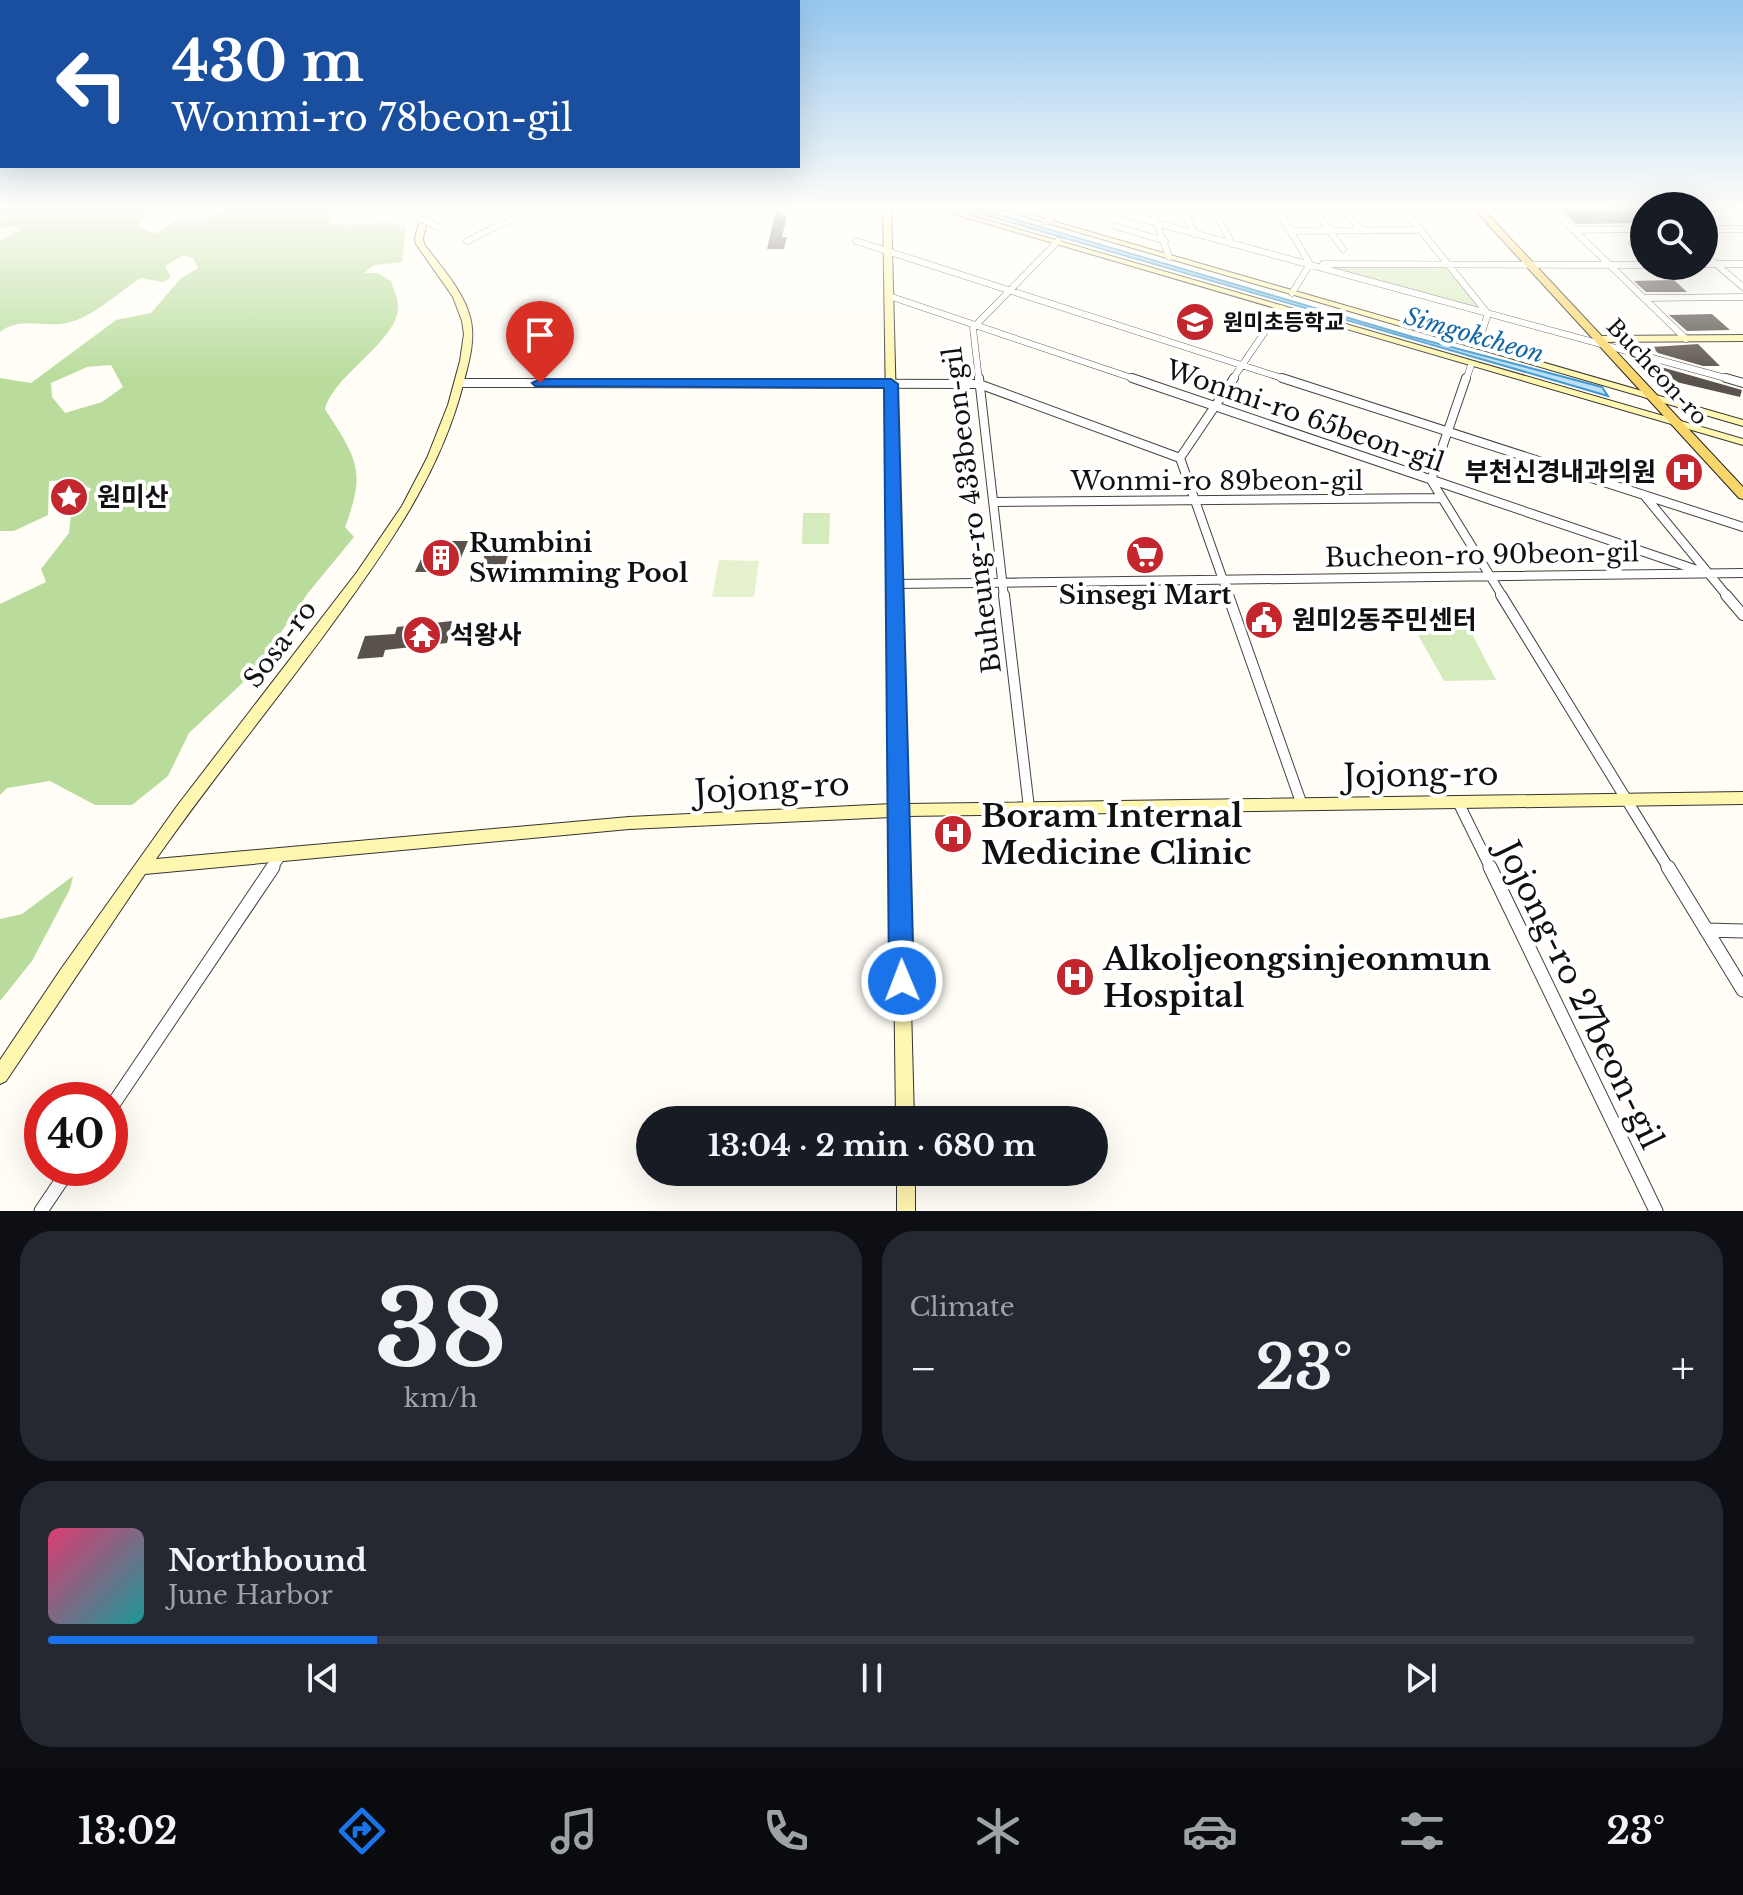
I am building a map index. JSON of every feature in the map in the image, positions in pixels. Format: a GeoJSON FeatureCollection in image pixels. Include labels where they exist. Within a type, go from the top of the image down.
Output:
{"type":"FeatureCollection","features":[{"type":"Feature","properties":{"kind":"main road","name":"Bucheon-ro"},"geometry":{"type":"LineString","coordinates":[[1530,265],[1743,495]]}},
{"type":"Feature","properties":{"kind":"street","name":"Sosa-ro"},"geometry":{"type":"LineString","coordinates":[[0,1075],[51,995],[142,867],[402,520],[441,442],[459,383],[468,334],[465,315],[455,292],[434,264]]}},
{"type":"Feature","properties":{"kind":"street"},"geometry":{"type":"LineString","coordinates":[[888,264],[905,1106]]}},
{"type":"Feature","properties":{"kind":"street"},"geometry":{"type":"LineString","coordinates":[[924,264],[1743,527]]}},
{"type":"Feature","properties":{"kind":"street","name":"Buheung-ro 433beon-gil"},"geometry":{"type":"LineString","coordinates":[[1029,808],[974,324],[1035,264]]}},
{"type":"Feature","properties":{"kind":"street"},"geometry":{"type":"LineString","coordinates":[[1133,264],[1471,365],[1743,442]]}},
{"type":"Feature","properties":{"kind":"street"},"geometry":{"type":"LineString","coordinates":[[1191,264],[1743,423]]}},
{"type":"Feature","properties":{"kind":"street"},"geometry":{"type":"LineString","coordinates":[[1292,293],[1310,264]]}},
{"type":"Feature","properties":{"kind":"street"},"geometry":{"type":"LineString","coordinates":[[1310,264],[1630,265]]}},
{"type":"Feature","properties":{"kind":"street"},"geometry":{"type":"LineString","coordinates":[[1310,264],[1743,383]]}},
{"type":"Feature","properties":{"kind":"street"},"geometry":{"type":"LineString","coordinates":[[1448,264],[1488,314]]}},
{"type":"Feature","properties":{"kind":"street"},"geometry":{"type":"LineString","coordinates":[[1718,264],[1743,264]]}},
{"type":"Feature","properties":{"kind":"street"},"geometry":{"type":"LineString","coordinates":[[1609,265],[1686,339]]}},
{"type":"Feature","properties":{"kind":"street"},"geometry":{"type":"LineString","coordinates":[[1718,266],[1743,287]]}},
{"type":"Feature","properties":{"kind":"street","name":"Wonmi-ro 65beon-gil"},"geometry":{"type":"LineString","coordinates":[[889,296],[1709,574]]}},
{"type":"Feature","properties":{"kind":"street"},"geometry":{"type":"LineString","coordinates":[[1644,298],[1743,297]]}},
{"type":"Feature","properties":{"kind":"street"},"geometry":{"type":"LineString","coordinates":[[1180,458],[1281,308]]}},
{"type":"Feature","properties":{"kind":"street"},"geometry":{"type":"LineString","coordinates":[[1477,346],[1488,314]]}},
{"type":"Feature","properties":{"kind":"street"},"geometry":{"type":"LineString","coordinates":[[1602,342],[1743,338]]}},
{"type":"Feature","properties":{"kind":"street"},"geometry":{"type":"LineString","coordinates":[[1471,365],[1431,480],[1743,990]]}},
{"type":"Feature","properties":{"kind":"street"},"geometry":{"type":"LineString","coordinates":[[1602,402],[1624,399],[1603,381]]}},
{"type":"Feature","properties":{"kind":"street"},"geometry":{"type":"LineString","coordinates":[[459,383],[979,384],[1180,458]]}},
{"type":"Feature","properties":{"kind":"street"},"geometry":{"type":"LineString","coordinates":[[1721,416],[1709,417],[1707,422],[1727,438]]}},
{"type":"Feature","properties":{"kind":"street"},"geometry":{"type":"LineString","coordinates":[[1180,458],[1302,805]]}},
{"type":"Feature","properties":{"kind":"street"},"geometry":{"type":"LineString","coordinates":[[1644,495],[1743,615]]}},
{"type":"Feature","properties":{"kind":"street","name":"Wonmi-ro 89beon-gil"},"geometry":{"type":"LineString","coordinates":[[994,502],[1441,498]]}},
{"type":"Feature","properties":{"kind":"street","name":"Bucheon-ro 90beon-gil"},"geometry":{"type":"LineString","coordinates":[[894,584],[1743,573]]}},
{"type":"Feature","properties":{"kind":"street","name":"Jojong-ro"},"geometry":{"type":"LineString","coordinates":[[142,867],[629,823],[898,810],[1743,798]]}},
{"type":"Feature","properties":{"kind":"street","name":"Jojong-ro 27beon-gil"},"geometry":{"type":"LineString","coordinates":[[1458,802],[1656,1211]]}},
{"type":"Feature","properties":{"kind":"street"},"geometry":{"type":"LineString","coordinates":[[128,1082],[281,855]]}},
{"type":"Feature","properties":{"kind":"street"},"geometry":{"type":"LineString","coordinates":[[1706,930],[1743,931]]}},
{"type":"Feature","properties":{"kind":"street"},"geometry":{"type":"LineString","coordinates":[[41,1211],[58,1186]]}},
{"type":"Feature","properties":{"kind":"street"},"geometry":{"type":"LineString","coordinates":[[906,1186],[906,1211]]}},
{"type":"Feature","properties":{"kind":"green space"},"geometry":{"type":"Polygon","coordinates":[[[0,264],[169,264],[165,266],[171,277],[163,282],[141,278],[96,310],[76,320],[57,324],[24,323],[0,332],[0,264]]]}},
{"type":"Feature","properties":{"kind":"green space"},"geometry":{"type":"Polygon","coordinates":[[[196,264],[388,264],[374,265],[364,273],[378,273],[391,281],[398,303],[396,319],[378,344],[341,383],[325,409],[355,465],[356,491],[345,527],[354,537],[308,593],[253,673],[189,733],[168,776],[132,805],[95,805],[50,781],[7,788],[0,795],[0,604],[46,582],[41,569],[69,533],[72,506],[92,489],[72,480],[49,481],[48,515],[14,531],[0,531],[0,378],[31,383],[116,320],[151,313],[181,278],[198,268],[196,264]],[[111,365],[87,367],[51,383],[52,397],[65,413],[102,402],[123,387],[111,365]]]}},
{"type":"Feature","properties":{"kind":"green space"},"geometry":{"type":"Polygon","coordinates":[[[1446,266],[1479,308],[1324,267],[1446,266]]]}},
{"type":"Feature","properties":{"kind":"green space"},"geometry":{"type":"Polygon","coordinates":[[[803,513],[830,513],[829,544],[802,544],[803,513]]]}},
{"type":"Feature","properties":{"kind":"green space"},"geometry":{"type":"Polygon","coordinates":[[[719,560],[759,561],[754,597],[712,597],[719,560]]]}},
{"type":"Feature","properties":{"kind":"green space"},"geometry":{"type":"Polygon","coordinates":[[[1428,606],[1458,607],[1496,680],[1444,681],[1413,626],[1437,626],[1428,606]]]}},
{"type":"Feature","properties":{"kind":"green space"},"geometry":{"type":"Polygon","coordinates":[[[73,876],[70,889],[32,961],[0,1001],[0,919],[22,914],[73,876]]]}},
{"type":"Feature","properties":{"kind":"water"},"geometry":{"type":"Polygon","coordinates":[[[1152,264],[1164,264],[1413,337],[1602,387],[1608,396],[1152,264]]]}},
{"type":"Feature","properties":{"kind":"building"},"geometry":{"type":"Polygon","coordinates":[[[1674,280],[1687,292],[1646,292],[1634,281],[1674,280]]]}},
{"type":"Feature","properties":{"kind":"building"},"geometry":{"type":"Polygon","coordinates":[[[1712,314],[1730,330],[1687,331],[1669,315],[1712,314]]]}},
{"type":"Feature","properties":{"kind":"building"},"geometry":{"type":"Polygon","coordinates":[[[1698,344],[1720,366],[1703,366],[1658,353],[1652,347],[1698,344]]]}},
{"type":"Feature","properties":{"kind":"building"},"geometry":{"type":"Polygon","coordinates":[[[1640,361],[1742,390],[1740,397],[1655,377],[1640,361]]]}},
{"type":"Feature","properties":{"kind":"building","name":"Rumbini Swimming Pool"},"geometry":{"type":"Polygon","coordinates":[[[452,541],[468,541],[455,572],[415,572],[428,544],[450,545],[452,541]]]}},
{"type":"Feature","properties":{"kind":"building","name":"석왕사"},"geometry":{"type":"Polygon","coordinates":[[[510,548],[505,565],[499,565],[498,570],[480,571],[486,550],[510,548]]]}},
{"type":"Feature","properties":{"kind":"building","name":"석왕사"},"geometry":{"type":"Polygon","coordinates":[[[452,621],[447,643],[385,650],[383,657],[357,659],[365,636],[395,634],[397,627],[452,621]]]}},
{"type":"Feature","properties":{"kind":"place","name":"원미초등학교"},"geometry":{"type":"Point","coordinates":[1195,322]}},
{"type":"Feature","properties":{"kind":"place","name":"부천신경내과의원"},"geometry":{"type":"Point","coordinates":[1684,472]}},
{"type":"Feature","properties":{"kind":"place","name":"원미산"},"geometry":{"type":"Point","coordinates":[69,497]}},
{"type":"Feature","properties":{"kind":"place","name":"Sinsegi Mart"},"geometry":{"type":"Point","coordinates":[1145,555]}},
{"type":"Feature","properties":{"kind":"place","name":"Rumbini Swimming Pool"},"geometry":{"type":"Point","coordinates":[441,558]}},
{"type":"Feature","properties":{"kind":"place","name":"원미2동주민센터"},"geometry":{"type":"Point","coordinates":[1264,620]}},
{"type":"Feature","properties":{"kind":"place","name":"석왕사"},"geometry":{"type":"Point","coordinates":[422,635]}},
{"type":"Feature","properties":{"kind":"place","name":"Boram Internal Medicine Clinic"},"geometry":{"type":"Point","coordinates":[953,834]}},
{"type":"Feature","properties":{"kind":"place","name":"Alkoljeongsinjeonmun Hospital"},"geometry":{"type":"Point","coordinates":[1075,977]}},
{"type":"Feature","properties":{"kind":"route"},"geometry":{"type":"LineString","coordinates":[[540,383],[891,384],[902,981]]}},
{"type":"Feature","properties":{"kind":"water label","name":"Simgokcheon"},"geometry":{"type":"Point","coordinates":[1474,335]}}]}
